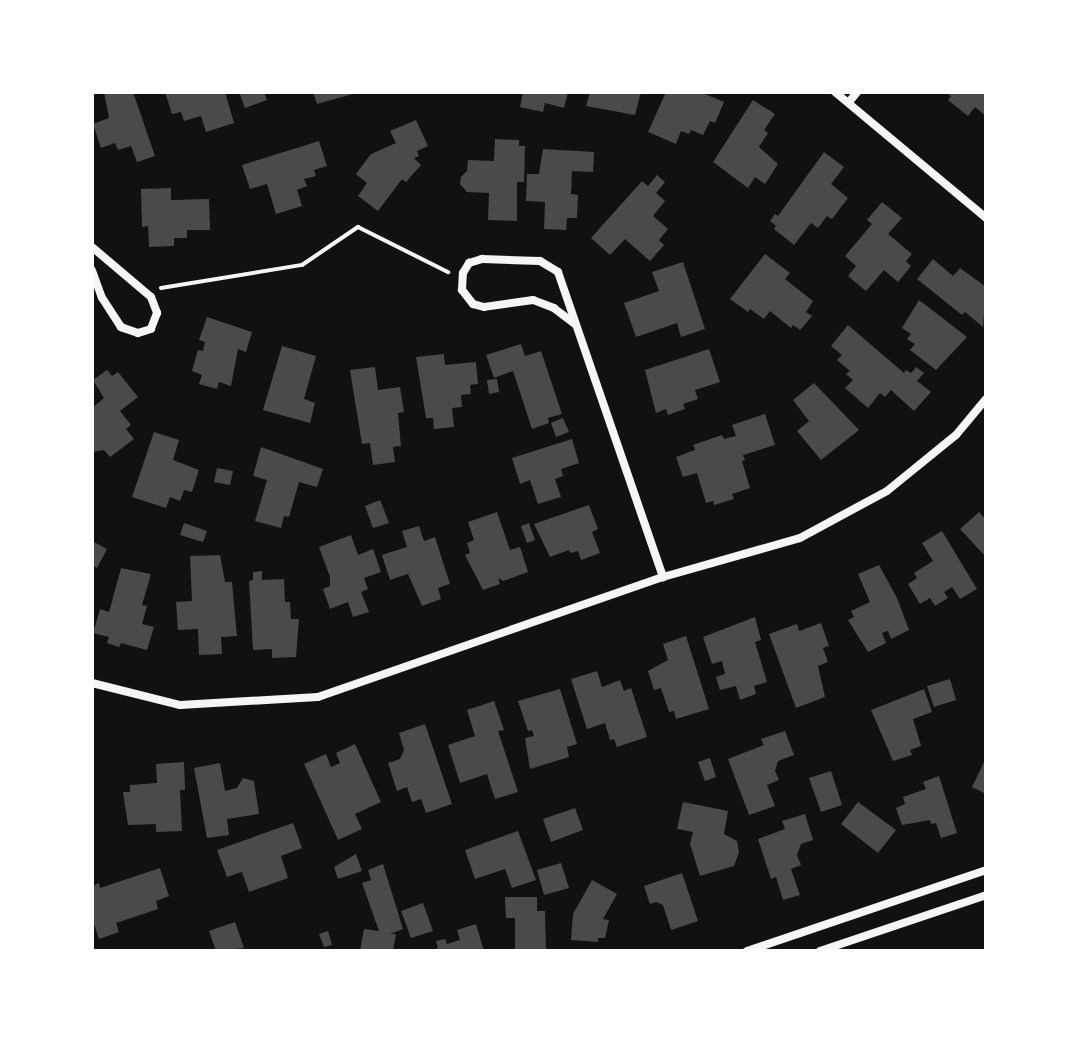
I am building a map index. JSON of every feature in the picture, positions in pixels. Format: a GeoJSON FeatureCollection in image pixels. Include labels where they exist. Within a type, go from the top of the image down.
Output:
{"type":"FeatureCollection","features":[{"type":"Feature","properties":{"kind":"street"},"geometry":{"type":"LineString","coordinates":[[835,92],[986,218]]}},
{"type":"Feature","properties":{"kind":"street"},"geometry":{"type":"LineString","coordinates":[[849,102],[857,92]]}},
{"type":"Feature","properties":{"kind":"street"},"geometry":{"type":"LineString","coordinates":[[92,247],[146,291],[157,307],[157,319],[146,333],[131,332],[121,327],[102,298],[92,270]]}},
{"type":"Feature","properties":{"kind":"street"},"geometry":{"type":"LineString","coordinates":[[575,324],[554,308],[533,300],[478,307],[464,296],[461,279],[465,268],[476,260],[524,259],[547,263],[563,283],[663,577]]}},
{"type":"Feature","properties":{"kind":"street"},"geometry":{"type":"LineString","coordinates":[[92,683],[180,705],[318,697],[663,577],[800,538],[887,491],[956,435],[986,399]]}},
{"type":"Feature","properties":{"kind":"street"},"geometry":{"type":"LineString","coordinates":[[747,951],[986,870]]}},
{"type":"Feature","properties":{"kind":"street"},"geometry":{"type":"LineString","coordinates":[[820,951],[986,895]]}},
{"type":"Feature","properties":{"kind":"path"},"geometry":{"type":"LineString","coordinates":[[146,291],[302,265],[358,227],[461,279]]}},
{"type":"Feature","properties":{"kind":"building"},"geometry":{"type":"Polygon","coordinates":[[[104,92],[133,92],[155,156],[137,162],[131,146],[118,150],[115,143],[101,148],[93,124],[109,118],[104,92]]]}},
{"type":"Feature","properties":{"kind":"building"},"geometry":{"type":"Polygon","coordinates":[[[165,92],[225,92],[234,123],[206,132],[201,116],[184,121],[181,112],[172,114],[165,92]]]}},
{"type":"Feature","properties":{"kind":"building"},"geometry":{"type":"Polygon","coordinates":[[[239,92],[264,92],[267,100],[245,108],[239,92]]]}},
{"type":"Feature","properties":{"kind":"building"},"geometry":{"type":"Polygon","coordinates":[[[313,92],[356,92],[356,93],[317,104],[313,92]]]}},
{"type":"Feature","properties":{"kind":"building"},"geometry":{"type":"Polygon","coordinates":[[[523,92],[568,92],[564,108],[545,103],[543,112],[520,107],[523,92]]]}},
{"type":"Feature","properties":{"kind":"building"},"geometry":{"type":"Polygon","coordinates":[[[590,92],[641,92],[635,115],[586,106],[590,92]]]}},
{"type":"Feature","properties":{"kind":"building"},"geometry":{"type":"Polygon","coordinates":[[[666,92],[700,92],[724,102],[715,123],[710,121],[703,135],[691,130],[689,134],[681,131],[676,144],[648,132],[666,92]]]}},
{"type":"Feature","properties":{"kind":"building"},"geometry":{"type":"Polygon","coordinates":[[[945,92],[986,92],[986,116],[975,107],[968,116],[948,100],[951,96],[945,92]]]}},
{"type":"Feature","properties":{"kind":"building"},"geometry":{"type":"Polygon","coordinates":[[[753,100],[775,114],[764,130],[768,133],[759,147],[778,164],[765,184],[755,177],[748,188],[713,162],[753,100]]]}},
{"type":"Feature","properties":{"kind":"building"},"geometry":{"type":"Polygon","coordinates":[[[416,120],[428,146],[417,151],[419,156],[414,158],[421,165],[406,182],[402,179],[378,211],[358,196],[367,183],[356,174],[371,154],[396,143],[390,131],[416,120]]]}},
{"type":"Feature","properties":{"kind":"building"},"geometry":{"type":"Polygon","coordinates":[[[495,139],[519,140],[519,146],[525,146],[524,182],[517,182],[517,221],[488,220],[489,193],[467,192],[460,184],[461,177],[467,171],[468,160],[494,161],[495,139]]]}},
{"type":"Feature","properties":{"kind":"building"},"geometry":{"type":"Polygon","coordinates":[[[319,141],[327,166],[314,170],[316,176],[304,179],[307,186],[297,190],[302,206],[276,214],[267,184],[250,189],[242,165],[319,141]]]}},
{"type":"Feature","properties":{"kind":"building"},"geometry":{"type":"Polygon","coordinates":[[[543,149],[594,152],[593,172],[572,171],[571,194],[578,195],[577,218],[567,218],[566,230],[544,229],[545,202],[526,201],[527,174],[539,174],[543,149]]]}},
{"type":"Feature","properties":{"kind":"building"},"geometry":{"type":"Polygon","coordinates":[[[824,152],[844,167],[831,184],[848,198],[832,219],[827,216],[818,228],[811,223],[794,245],[774,229],[776,226],[770,221],[775,214],[778,216],[824,152]]]}},
{"type":"Feature","properties":{"kind":"building"},"geometry":{"type":"Polygon","coordinates":[[[657,175],[665,182],[656,193],[665,201],[653,216],[668,229],[659,240],[664,245],[650,261],[625,239],[610,255],[591,238],[642,181],[648,186],[657,175]]]}},
{"type":"Feature","properties":{"kind":"building"},"geometry":{"type":"Polygon","coordinates":[[[171,188],[171,200],[209,199],[210,230],[187,230],[187,238],[174,238],[174,246],[149,247],[148,226],[142,227],[141,189],[171,188]]]}},
{"type":"Feature","properties":{"kind":"building"},"geometry":{"type":"Polygon","coordinates":[[[882,202],[902,218],[888,234],[912,254],[906,261],[911,266],[898,282],[884,270],[866,291],[848,276],[856,266],[845,256],[872,224],[867,220],[882,202]]]}},
{"type":"Feature","properties":{"kind":"building"},"geometry":{"type":"Polygon","coordinates":[[[765,254],[790,273],[785,279],[813,301],[806,312],[812,316],[800,330],[793,325],[791,328],[770,311],[764,319],[730,299],[765,254]]]}},
{"type":"Feature","properties":{"kind":"building"},"geometry":{"type":"Polygon","coordinates":[[[933,259],[953,276],[960,268],[986,287],[983,327],[965,312],[962,315],[917,279],[933,259]]]}},
{"type":"Feature","properties":{"kind":"building"},"geometry":{"type":"Polygon","coordinates":[[[683,262],[705,329],[681,337],[677,323],[636,337],[624,303],[659,291],[652,272],[683,262]]]}},
{"type":"Feature","properties":{"kind":"building"},"geometry":{"type":"Polygon","coordinates":[[[919,300],[967,337],[936,370],[910,350],[915,344],[907,339],[911,334],[902,328],[919,300]]]}},
{"type":"Feature","properties":{"kind":"building"},"geometry":{"type":"Polygon","coordinates":[[[207,317],[252,332],[246,352],[238,349],[231,386],[219,382],[217,389],[199,384],[202,375],[192,371],[198,350],[203,351],[205,342],[199,340],[207,317]]]}},
{"type":"Feature","properties":{"kind":"building"},"geometry":{"type":"Polygon","coordinates":[[[848,325],[904,373],[906,370],[911,373],[916,367],[924,373],[917,381],[931,392],[914,411],[891,390],[885,397],[880,393],[868,408],[845,388],[853,380],[846,374],[850,371],[837,360],[842,355],[831,346],[848,325]]]}},
{"type":"Feature","properties":{"kind":"building"},"geometry":{"type":"Polygon","coordinates":[[[521,344],[525,356],[541,351],[562,414],[548,418],[549,423],[532,429],[513,371],[494,378],[486,355],[521,344]]]}},
{"type":"Feature","properties":{"kind":"building"},"geometry":{"type":"Polygon","coordinates":[[[282,346],[316,356],[304,399],[315,403],[310,423],[263,410],[282,346]]]}},
{"type":"Feature","properties":{"kind":"building"},"geometry":{"type":"Polygon","coordinates":[[[709,349],[720,382],[695,390],[698,399],[683,404],[685,409],[668,415],[666,409],[656,413],[645,370],[709,349]]]}},
{"type":"Feature","properties":{"kind":"building"},"geometry":{"type":"Polygon","coordinates":[[[444,354],[445,365],[476,362],[478,384],[470,385],[471,394],[461,395],[462,407],[452,408],[454,427],[434,429],[433,418],[426,418],[416,357],[444,354]]]}},
{"type":"Feature","properties":{"kind":"building"},"geometry":{"type":"Polygon","coordinates":[[[375,367],[378,390],[400,387],[404,412],[398,413],[401,446],[393,447],[395,462],[373,465],[370,443],[362,444],[350,370],[375,367]]]}},
{"type":"Feature","properties":{"kind":"building"},"geometry":{"type":"Polygon","coordinates":[[[107,370],[112,376],[118,372],[138,397],[120,411],[131,425],[126,429],[134,439],[110,457],[104,450],[92,452],[92,408],[104,398],[93,380],[107,370]]]}},
{"type":"Feature","properties":{"kind":"building"},"geometry":{"type":"Polygon","coordinates":[[[497,379],[499,392],[489,394],[487,380],[497,379]]]}},
{"type":"Feature","properties":{"kind":"building"},"geometry":{"type":"Polygon","coordinates":[[[814,383],[859,430],[821,460],[797,431],[809,421],[793,400],[814,383]]]}},
{"type":"Feature","properties":{"kind":"building"},"geometry":{"type":"Polygon","coordinates":[[[765,414],[775,445],[743,455],[750,488],[732,494],[734,499],[714,505],[713,501],[706,503],[697,473],[683,477],[676,457],[695,450],[693,445],[722,435],[724,439],[736,436],[732,425],[765,414]]]}},
{"type":"Feature","properties":{"kind":"building"},"geometry":{"type":"Polygon","coordinates":[[[563,418],[569,432],[556,437],[551,423],[563,418]]]}},
{"type":"Feature","properties":{"kind":"building"},"geometry":{"type":"Polygon","coordinates":[[[154,432],[179,440],[173,460],[199,470],[192,492],[184,490],[180,501],[170,497],[166,508],[132,497],[154,432]]]}},
{"type":"Feature","properties":{"kind":"building"},"geometry":{"type":"Polygon","coordinates":[[[572,439],[579,463],[561,469],[563,476],[555,479],[561,497],[538,504],[530,480],[520,484],[512,458],[572,439]]]}},
{"type":"Feature","properties":{"kind":"building"},"geometry":{"type":"Polygon","coordinates":[[[261,447],[323,469],[317,487],[299,482],[289,517],[284,516],[281,528],[255,521],[267,480],[253,476],[261,447]]]}},
{"type":"Feature","properties":{"kind":"building"},"geometry":{"type":"Polygon","coordinates":[[[217,468],[233,471],[230,485],[214,482],[217,468]]]}},
{"type":"Feature","properties":{"kind":"building"},"geometry":{"type":"Polygon","coordinates":[[[380,500],[389,523],[373,528],[365,506],[380,500]]]}},
{"type":"Feature","properties":{"kind":"building"},"geometry":{"type":"Polygon","coordinates":[[[589,505],[598,529],[592,532],[600,553],[581,560],[578,551],[570,553],[569,550],[550,557],[534,524],[589,505]]]}},
{"type":"Feature","properties":{"kind":"building"},"geometry":{"type":"Polygon","coordinates":[[[497,512],[510,550],[520,547],[528,572],[503,581],[498,578],[500,584],[483,590],[465,555],[470,553],[467,543],[474,540],[468,522],[497,512]]]}},
{"type":"Feature","properties":{"kind":"building"},"geometry":{"type":"Polygon","coordinates":[[[979,512],[986,520],[986,557],[960,529],[979,512]]]}},
{"type":"Feature","properties":{"kind":"building"},"geometry":{"type":"Polygon","coordinates":[[[184,523],[207,531],[203,542],[180,535],[184,523]]]}},
{"type":"Feature","properties":{"kind":"building"},"geometry":{"type":"Polygon","coordinates":[[[529,523],[535,540],[527,543],[521,526],[529,523]]]}},
{"type":"Feature","properties":{"kind":"building"},"geometry":{"type":"Polygon","coordinates":[[[419,526],[424,541],[435,537],[450,584],[438,588],[441,599],[422,606],[408,574],[390,580],[382,555],[407,547],[402,531],[419,526]]]}},
{"type":"Feature","properties":{"kind":"building"},"geometry":{"type":"Polygon","coordinates":[[[942,531],[977,589],[960,599],[952,587],[944,592],[948,598],[935,606],[930,598],[920,604],[908,584],[917,578],[914,573],[933,561],[922,543],[942,531]]]}},
{"type":"Feature","properties":{"kind":"building"},"geometry":{"type":"Polygon","coordinates":[[[351,535],[358,555],[373,549],[381,572],[364,578],[368,589],[361,592],[369,612],[353,617],[348,602],[330,609],[323,589],[330,586],[330,577],[319,547],[351,535]]]}},
{"type":"Feature","properties":{"kind":"building"},"geometry":{"type":"Polygon","coordinates":[[[92,541],[107,549],[97,568],[92,565],[92,541]]]}},
{"type":"Feature","properties":{"kind":"building"},"geometry":{"type":"Polygon","coordinates":[[[220,555],[225,582],[232,582],[237,636],[221,637],[222,654],[199,655],[198,629],[178,630],[176,602],[192,601],[190,556],[220,555]]]}},
{"type":"Feature","properties":{"kind":"building"},"geometry":{"type":"Polygon","coordinates":[[[879,565],[897,598],[909,630],[891,639],[888,631],[882,633],[886,643],[868,652],[848,620],[854,617],[851,611],[870,602],[858,574],[879,565]]]}},
{"type":"Feature","properties":{"kind":"building"},"geometry":{"type":"Polygon","coordinates":[[[121,568],[151,574],[142,605],[147,606],[142,624],[154,627],[147,650],[121,643],[119,647],[107,643],[109,637],[93,633],[100,609],[109,612],[121,568]]]}},
{"type":"Feature","properties":{"kind":"building"},"geometry":{"type":"Polygon","coordinates":[[[262,571],[262,580],[284,579],[285,602],[290,602],[291,619],[299,619],[296,657],[272,658],[272,649],[253,650],[249,581],[253,580],[253,572],[262,571]]]}},
{"type":"Feature","properties":{"kind":"building"},"geometry":{"type":"Polygon","coordinates":[[[755,617],[761,640],[755,642],[767,682],[754,686],[756,694],[740,700],[736,686],[720,690],[716,677],[725,674],[722,661],[712,664],[703,637],[755,617]]]}},
{"type":"Feature","properties":{"kind":"building"},"geometry":{"type":"Polygon","coordinates":[[[821,623],[829,646],[823,648],[828,662],[818,666],[825,697],[796,708],[769,634],[797,624],[799,631],[821,623]]]}},
{"type":"Feature","properties":{"kind":"building"},"geometry":{"type":"Polygon","coordinates":[[[686,636],[709,709],[676,719],[674,711],[669,712],[661,688],[654,690],[648,671],[668,660],[663,644],[686,636]]]}},
{"type":"Feature","properties":{"kind":"building"},"geometry":{"type":"Polygon","coordinates":[[[597,671],[602,687],[620,680],[624,691],[631,688],[647,737],[617,747],[614,739],[610,740],[605,723],[587,729],[571,679],[597,671]]]}},
{"type":"Feature","properties":{"kind":"building"},"geometry":{"type":"Polygon","coordinates":[[[950,679],[956,700],[934,707],[927,686],[950,679]]]}},
{"type":"Feature","properties":{"kind":"building"},"geometry":{"type":"Polygon","coordinates":[[[560,689],[577,744],[567,747],[569,757],[530,769],[525,738],[534,736],[532,730],[528,731],[518,701],[560,689]]]}},
{"type":"Feature","properties":{"kind":"building"},"geometry":{"type":"Polygon","coordinates":[[[924,689],[932,712],[913,719],[921,746],[910,750],[912,755],[893,761],[871,710],[924,689]]]}},
{"type":"Feature","properties":{"kind":"building"},"geometry":{"type":"Polygon","coordinates":[[[494,701],[504,730],[498,731],[518,792],[495,799],[487,774],[460,783],[448,745],[475,736],[467,710],[494,701]]]}},
{"type":"Feature","properties":{"kind":"building"},"geometry":{"type":"Polygon","coordinates":[[[425,724],[452,804],[426,813],[421,799],[412,802],[407,787],[397,791],[388,763],[400,759],[404,750],[399,733],[425,724]]]}},
{"type":"Feature","properties":{"kind":"building"},"geometry":{"type":"Polygon","coordinates":[[[785,731],[794,755],[778,761],[775,771],[779,780],[767,785],[775,806],[749,815],[728,759],[764,745],[761,739],[785,731]]]}},
{"type":"Feature","properties":{"kind":"building"},"geometry":{"type":"Polygon","coordinates":[[[355,744],[381,802],[355,814],[362,829],[338,840],[304,764],[326,754],[331,767],[340,763],[336,753],[355,744]]]}},
{"type":"Feature","properties":{"kind":"building"},"geometry":{"type":"Polygon","coordinates":[[[710,758],[716,777],[705,781],[698,762],[710,758]]]}},
{"type":"Feature","properties":{"kind":"building"},"geometry":{"type":"Polygon","coordinates":[[[986,758],[986,794],[972,787],[986,758]]]}},
{"type":"Feature","properties":{"kind":"building"},"geometry":{"type":"Polygon","coordinates":[[[184,762],[185,790],[180,790],[182,831],[156,832],[156,824],[128,825],[123,792],[130,792],[130,785],[157,783],[156,764],[184,762]]]}},
{"type":"Feature","properties":{"kind":"building"},"geometry":{"type":"Polygon","coordinates":[[[220,763],[225,791],[237,788],[243,778],[254,781],[259,814],[227,819],[229,835],[207,838],[194,768],[220,763]]]}},
{"type":"Feature","properties":{"kind":"building"},"geometry":{"type":"Polygon","coordinates":[[[831,771],[842,805],[821,812],[809,778],[831,771]]]}},
{"type":"Feature","properties":{"kind":"building"},"geometry":{"type":"Polygon","coordinates":[[[939,776],[957,833],[941,838],[936,823],[931,824],[930,820],[902,825],[896,808],[905,804],[903,797],[926,789],[923,782],[939,776]]]}},
{"type":"Feature","properties":{"kind":"building"},"geometry":{"type":"Polygon","coordinates":[[[683,802],[728,811],[724,834],[737,841],[739,852],[734,866],[700,876],[690,844],[693,832],[677,829],[683,802]]]}},
{"type":"Feature","properties":{"kind":"building"},"geometry":{"type":"Polygon","coordinates":[[[858,802],[896,830],[878,853],[841,824],[858,802]]]}},
{"type":"Feature","properties":{"kind":"building"},"geometry":{"type":"Polygon","coordinates":[[[575,808],[583,830],[551,842],[543,819],[575,808]]]}},
{"type":"Feature","properties":{"kind":"building"},"geometry":{"type":"Polygon","coordinates":[[[805,814],[813,840],[801,844],[797,855],[801,865],[791,869],[800,895],[783,900],[776,877],[771,879],[758,839],[785,829],[782,821],[805,814]]]}},
{"type":"Feature","properties":{"kind":"building"},"geometry":{"type":"Polygon","coordinates":[[[293,823],[302,848],[281,856],[288,878],[249,892],[242,872],[227,877],[217,850],[293,823]]]}},
{"type":"Feature","properties":{"kind":"building"},"geometry":{"type":"Polygon","coordinates":[[[518,831],[536,880],[512,888],[505,869],[475,879],[465,850],[518,831]]]}},
{"type":"Feature","properties":{"kind":"building"},"geometry":{"type":"Polygon","coordinates":[[[356,854],[362,871],[338,879],[334,867],[356,854]]]}},
{"type":"Feature","properties":{"kind":"building"},"geometry":{"type":"Polygon","coordinates":[[[561,863],[569,888],[544,895],[537,870],[561,863]]]}},
{"type":"Feature","properties":{"kind":"building"},"geometry":{"type":"Polygon","coordinates":[[[383,864],[403,929],[390,934],[396,934],[393,951],[360,951],[364,929],[379,931],[362,883],[371,880],[368,870],[383,864]]]}},
{"type":"Feature","properties":{"kind":"building"},"geometry":{"type":"Polygon","coordinates":[[[160,868],[169,896],[156,901],[158,909],[116,923],[119,932],[99,939],[92,918],[92,886],[99,883],[100,888],[160,868]]]}},
{"type":"Feature","properties":{"kind":"building"},"geometry":{"type":"Polygon","coordinates":[[[682,873],[698,921],[671,930],[663,905],[656,902],[650,904],[644,886],[682,873]]]}},
{"type":"Feature","properties":{"kind":"building"},"geometry":{"type":"Polygon","coordinates":[[[592,880],[617,894],[603,919],[609,920],[605,938],[598,938],[598,942],[571,940],[573,914],[592,880]]]}},
{"type":"Feature","properties":{"kind":"building"},"geometry":{"type":"Polygon","coordinates":[[[505,897],[537,897],[537,911],[545,911],[546,951],[515,951],[515,918],[506,918],[505,897]]]}},
{"type":"Feature","properties":{"kind":"building"},"geometry":{"type":"Polygon","coordinates":[[[423,903],[433,931],[411,938],[401,911],[423,903]]]}},
{"type":"Feature","properties":{"kind":"building"},"geometry":{"type":"Polygon","coordinates":[[[235,922],[244,948],[216,951],[209,931],[235,922]]]}},
{"type":"Feature","properties":{"kind":"building"},"geometry":{"type":"Polygon","coordinates":[[[476,924],[484,951],[431,951],[438,948],[436,941],[445,939],[447,944],[460,940],[457,930],[476,924]]]}},
{"type":"Feature","properties":{"kind":"building"},"geometry":{"type":"Polygon","coordinates":[[[328,931],[332,945],[324,947],[319,934],[328,931]]]}}]}
